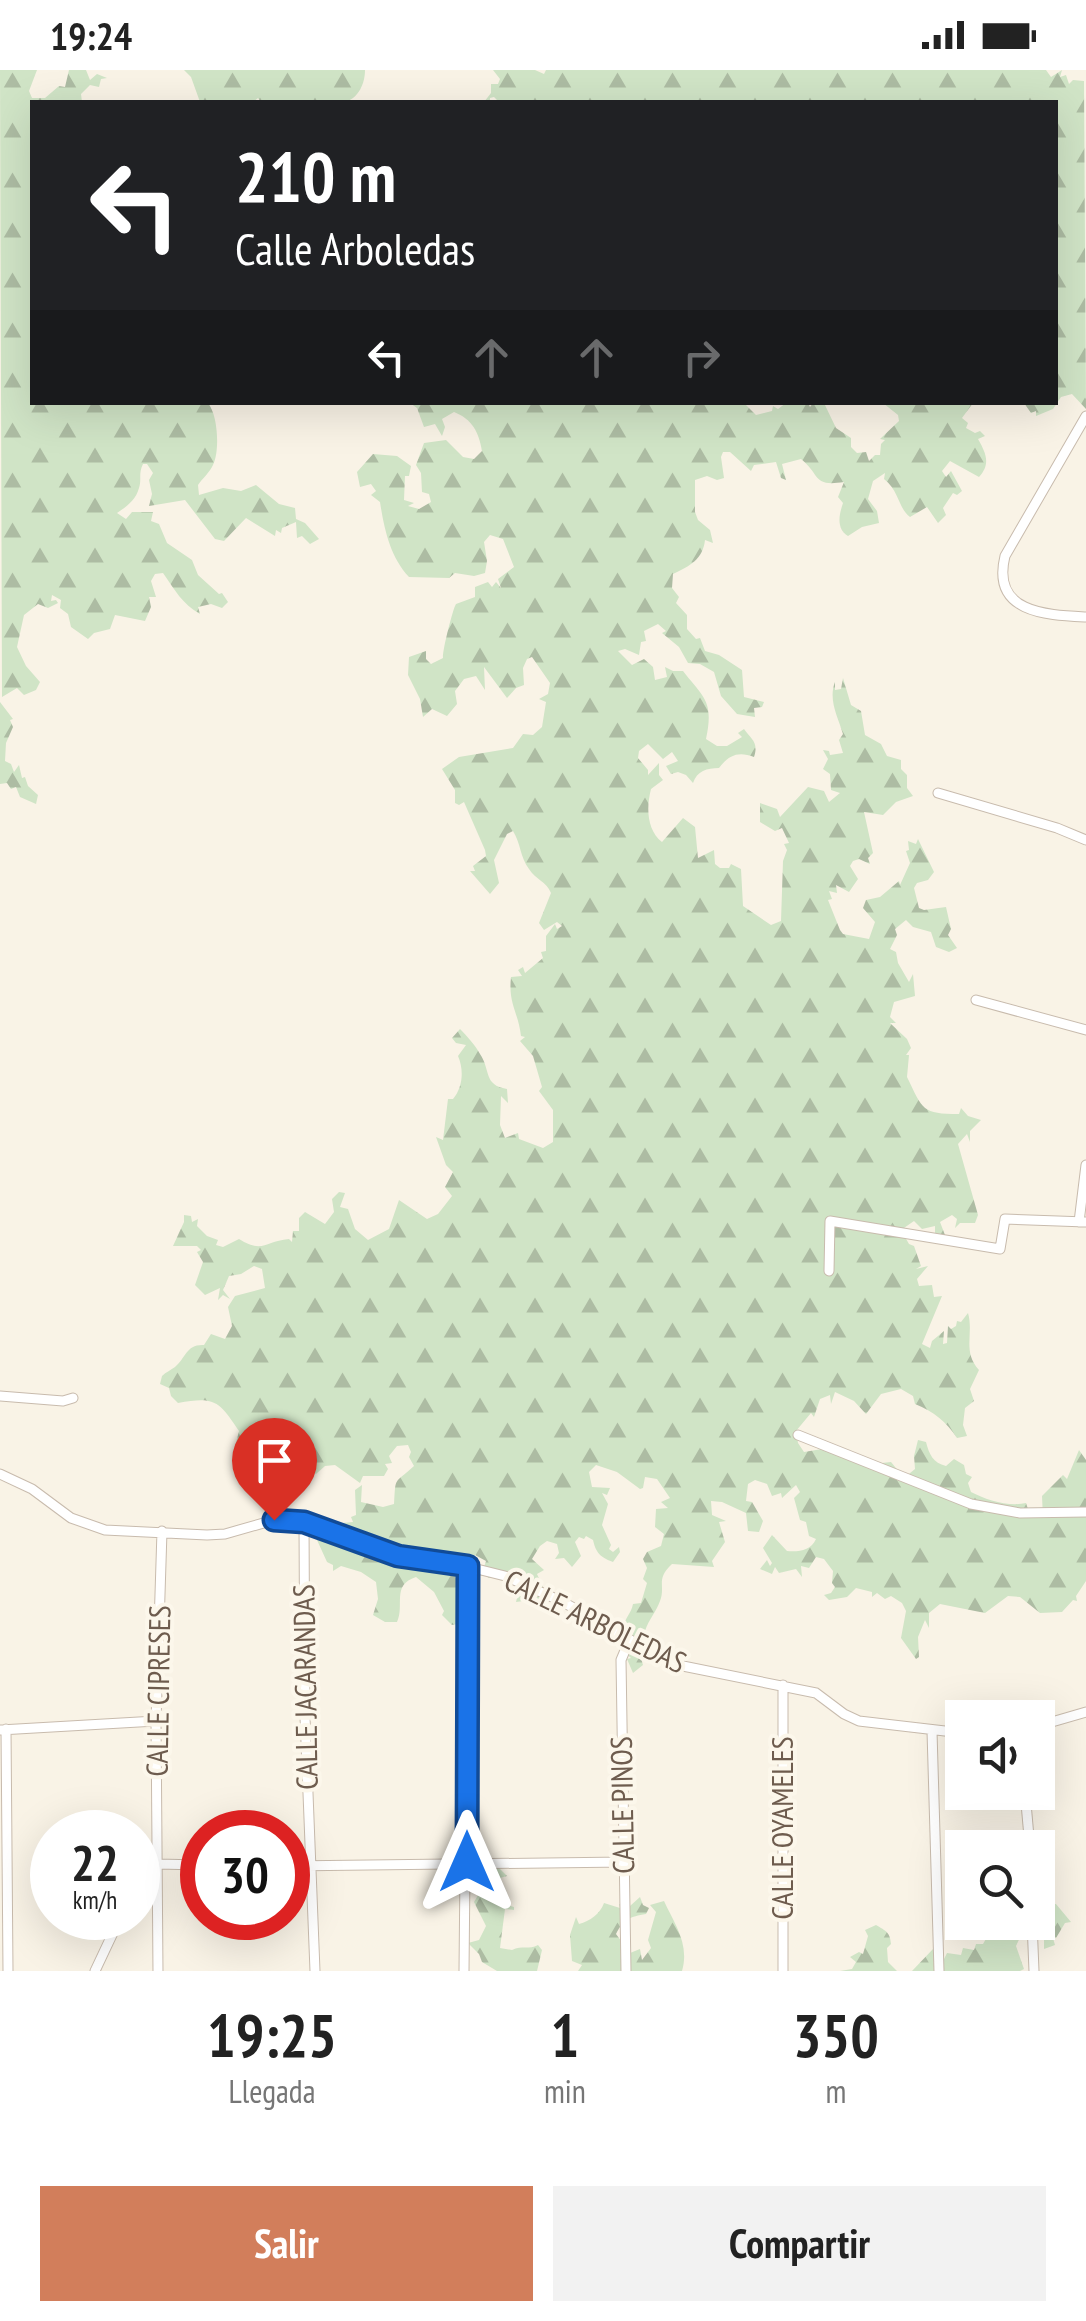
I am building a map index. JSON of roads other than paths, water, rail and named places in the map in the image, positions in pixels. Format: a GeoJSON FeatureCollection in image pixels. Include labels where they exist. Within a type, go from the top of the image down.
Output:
{"type":"FeatureCollection","features":[{"type":"Feature","properties":{"kind":"street"},"geometry":{"type":"LineString","coordinates":[[1086,416],[1005,556],[1002,568],[1010,591],[1026,611],[1086,617]]}},
{"type":"Feature","properties":{"kind":"street"},"geometry":{"type":"LineString","coordinates":[[938,793],[1086,840]]}},
{"type":"Feature","properties":{"kind":"street"},"geometry":{"type":"LineString","coordinates":[[976,1000],[1086,1030]]}},
{"type":"Feature","properties":{"kind":"street"},"geometry":{"type":"LineString","coordinates":[[829,1272],[830,1220],[1000,1249],[1004,1219],[1082,1222],[1086,1165]]}},
{"type":"Feature","properties":{"kind":"street"},"geometry":{"type":"LineString","coordinates":[[0,1396],[63,1401],[72,1398]]}},
{"type":"Feature","properties":{"kind":"street"},"geometry":{"type":"LineString","coordinates":[[798,1435],[971,1504],[1020,1514],[1086,1512]]}},
{"type":"Feature","properties":{"kind":"street","name":"CALLE ARBOLEDAS"},"geometry":{"type":"LineString","coordinates":[[0,1474],[32,1489],[71,1518],[105,1530],[224,1534],[274,1520],[304,1522],[398,1556],[468,1566],[505,1576],[563,1602],[673,1664],[816,1693],[859,1721],[945,1732]]}},
{"type":"Feature","properties":{"kind":"street","name":"CALLE JACARANDAS"},"geometry":{"type":"LineString","coordinates":[[304,1522],[305,1717],[315,1971]]}},
{"type":"Feature","properties":{"kind":"street","name":"CALLE CIPRESES"},"geometry":{"type":"LineString","coordinates":[[157,1810],[162,1531]]}},
{"type":"Feature","properties":{"kind":"street"},"geometry":{"type":"LineString","coordinates":[[464,1971],[468,1566]]}},
{"type":"Feature","properties":{"kind":"street","name":"CALLE PINOS"},"geometry":{"type":"LineString","coordinates":[[626,1971],[621,1660],[629,1640]]}},
{"type":"Feature","properties":{"kind":"street","name":"CALLE OYAMELES"},"geometry":{"type":"LineString","coordinates":[[783,1685],[783,1971]]}},
{"type":"Feature","properties":{"kind":"street"},"geometry":{"type":"LineString","coordinates":[[1055,1721],[1086,1712]]}},
{"type":"Feature","properties":{"kind":"street"},"geometry":{"type":"LineString","coordinates":[[8,1971],[3,1730],[156,1721]]}},
{"type":"Feature","properties":{"kind":"street"},"geometry":{"type":"LineString","coordinates":[[932,1731],[939,1971]]}},
{"type":"Feature","properties":{"kind":"street"},"geometry":{"type":"LineString","coordinates":[[311,1867],[624,1862]]}},
{"type":"Feature","properties":{"kind":"street"},"geometry":{"type":"LineString","coordinates":[[95,1971],[110,1940]]}},
{"type":"Feature","properties":{"kind":"street","name":"CALLE CIPRESES"},"geometry":{"type":"LineString","coordinates":[[158,1940],[158,1971]]}},
{"type":"Feature","properties":{"kind":"street"},"geometry":{"type":"LineString","coordinates":[[1033,1940],[1034,1971]]}}]}
